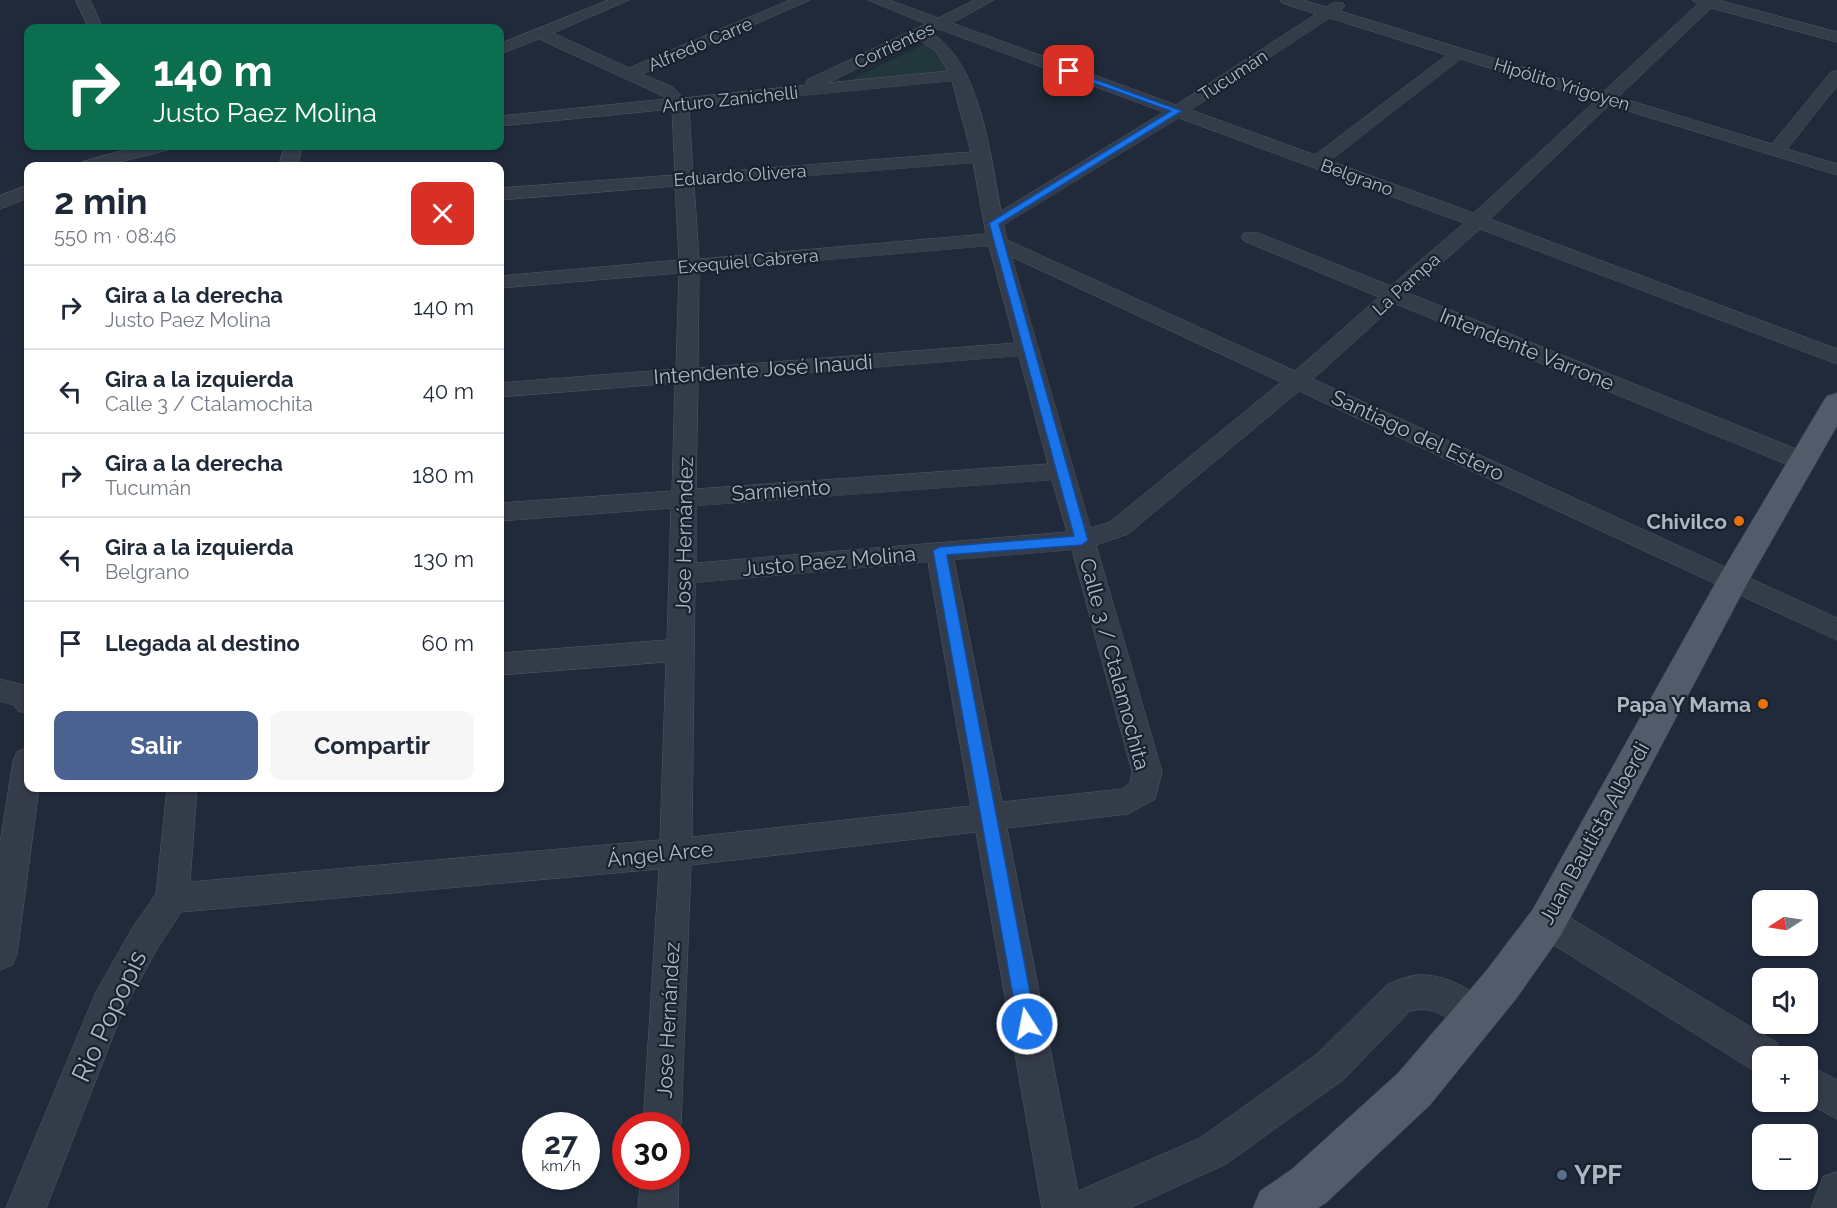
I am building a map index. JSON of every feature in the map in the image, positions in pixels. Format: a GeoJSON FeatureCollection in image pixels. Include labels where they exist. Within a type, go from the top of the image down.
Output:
{"type":"FeatureCollection","features":[{"type":"Feature","properties":{"kind":"main road","name":"Juan Bautista Alberdi"},"geometry":{"type":"LineString","coordinates":[[1277,1208],[1315,1197],[1414,1089],[1475,1017],[1547,922],[1732,580],[1837,402]]}},
{"type":"Feature","properties":{"kind":"street"},"geometry":{"type":"LineString","coordinates":[[83,0],[94,24]]}},
{"type":"Feature","properties":{"kind":"street"},"geometry":{"type":"LineString","coordinates":[[504,47],[622,0]]}},
{"type":"Feature","properties":{"kind":"street","name":"Alfredo Carre"},"geometry":{"type":"LineString","coordinates":[[630,73],[803,0]]}},
{"type":"Feature","properties":{"kind":"street","name":"Belgrano"},"geometry":{"type":"LineString","coordinates":[[874,0],[929,28],[1178,111],[1837,357]]}},
{"type":"Feature","properties":{"kind":"street","name":"Corrientes"},"geometry":{"type":"LineString","coordinates":[[803,91],[987,0]]}},
{"type":"Feature","properties":{"kind":"street","name":"Hipólito Yrigoyen"},"geometry":{"type":"LineString","coordinates":[[1287,0],[1837,170]]}},
{"type":"Feature","properties":{"kind":"street","name":"Tucumán"},"geometry":{"type":"LineString","coordinates":[[996,235],[1178,111],[1348,0]]}},
{"type":"Feature","properties":{"kind":"street"},"geometry":{"type":"LineString","coordinates":[[1706,1],[1837,37]]}},
{"type":"Feature","properties":{"kind":"street","name":"La Pampa"},"geometry":{"type":"LineString","coordinates":[[1082,540],[1119,528],[1298,380],[1477,221],[1608,98],[1706,1]]}},
{"type":"Feature","properties":{"kind":"street","name":"Calle 3 / Ctalamochita"},"geometry":{"type":"LineString","coordinates":[[929,28],[960,75],[996,235],[1147,772],[1144,790]]}},
{"type":"Feature","properties":{"kind":"street"},"geometry":{"type":"LineString","coordinates":[[538,33],[668,91],[680,104]]}},
{"type":"Feature","properties":{"kind":"street"},"geometry":{"type":"LineString","coordinates":[[1317,162],[1460,52]]}},
{"type":"Feature","properties":{"kind":"street","name":"Arturo Zanichelli"},"geometry":{"type":"LineString","coordinates":[[504,121],[960,75]]}},
{"type":"Feature","properties":{"kind":"street"},"geometry":{"type":"LineString","coordinates":[[1776,151],[1837,75]]}},
{"type":"Feature","properties":{"kind":"street","name":"Jose Hernández"},"geometry":{"type":"LineString","coordinates":[[663,1112],[676,853],[689,266],[686,178],[680,104]]}},
{"type":"Feature","properties":{"kind":"street"},"geometry":{"type":"LineString","coordinates":[[99,162],[142,150]]}},
{"type":"Feature","properties":{"kind":"street","name":"Eduardo Olivera"},"geometry":{"type":"LineString","coordinates":[[504,194],[980,157]]}},
{"type":"Feature","properties":{"kind":"street"},"geometry":{"type":"LineString","coordinates":[[0,203],[24,193]]}},
{"type":"Feature","properties":{"kind":"street","name":"Exequiel Cabrera"},"geometry":{"type":"LineString","coordinates":[[504,282],[689,266],[996,235]]}},
{"type":"Feature","properties":{"kind":"street","name":"Santiago del Estero"},"geometry":{"type":"LineString","coordinates":[[996,235],[1298,380],[1837,630]]}},
{"type":"Feature","properties":{"kind":"street","name":"Intendente Varrone"},"geometry":{"type":"LineString","coordinates":[[1251,237],[1802,462]]}},
{"type":"Feature","properties":{"kind":"street","name":"Intendente José Inaudi"},"geometry":{"type":"LineString","coordinates":[[504,390],[1028,349]]}},
{"type":"Feature","properties":{"kind":"street","name":"Sarmiento"},"geometry":{"type":"LineString","coordinates":[[504,512],[1062,471]]}},
{"type":"Feature","properties":{"kind":"street","name":"Justo Paez Molina"},"geometry":{"type":"LineString","coordinates":[[683,573],[1082,540]]}},
{"type":"Feature","properties":{"kind":"street"},"geometry":{"type":"LineString","coordinates":[[939,551],[1062,1208]]}},
{"type":"Feature","properties":{"kind":"street"},"geometry":{"type":"LineString","coordinates":[[504,664],[681,650]]}},
{"type":"Feature","properties":{"kind":"street"},"geometry":{"type":"LineString","coordinates":[[0,690],[24,696]]}},
{"type":"Feature","properties":{"kind":"street"},"geometry":{"type":"LineString","coordinates":[[0,954],[24,789]]}},
{"type":"Feature","properties":{"kind":"street","name":"Ángel Arce"},"geometry":{"type":"LineString","coordinates":[[172,898],[676,853],[1128,801],[1144,790]]}},
{"type":"Feature","properties":{"kind":"street","name":"Rio Popopis"},"geometry":{"type":"LineString","coordinates":[[26,1208],[108,1004],[145,938],[172,898],[182,792]]}},
{"type":"Feature","properties":{"kind":"street"},"geometry":{"type":"LineString","coordinates":[[1547,922],[1752,1049]]}},
{"type":"Feature","properties":{"kind":"street"},"geometry":{"type":"LineString","coordinates":[[1085,1208],[1213,1151],[1330,1067],[1400,996],[1423,992],[1446,996],[1475,1017]]}},
{"type":"Feature","properties":{"kind":"street"},"geometry":{"type":"LineString","coordinates":[[1818,1089],[1837,1101]]}},
{"type":"Feature","properties":{"kind":"street"},"geometry":{"type":"LineString","coordinates":[[658,1208],[659,1190]]}},
{"type":"Feature","properties":{"kind":"street"},"geometry":{"type":"LineString","coordinates":[[1831,1208],[1837,1191]]}},
{"type":"Feature","properties":{"kind":"green space"},"geometry":{"type":"Polygon","coordinates":[[[931,41],[950,71],[846,82],[931,41]]]}},
{"type":"Feature","properties":{"kind":"place","name":"Chivilco"},"geometry":{"type":"Point","coordinates":[1739,521]}},
{"type":"Feature","properties":{"kind":"place","name":"Papa Y Mama"},"geometry":{"type":"Point","coordinates":[1763,704]}},
{"type":"Feature","properties":{"kind":"place","name":"YPF"},"geometry":{"type":"Point","coordinates":[1562,1175]}},
{"type":"Feature","properties":{"kind":"route"},"geometry":{"type":"LineString","coordinates":[[1027,1024],[939,551],[1082,540],[994,223],[1178,111],[1069,71]]}}]}
